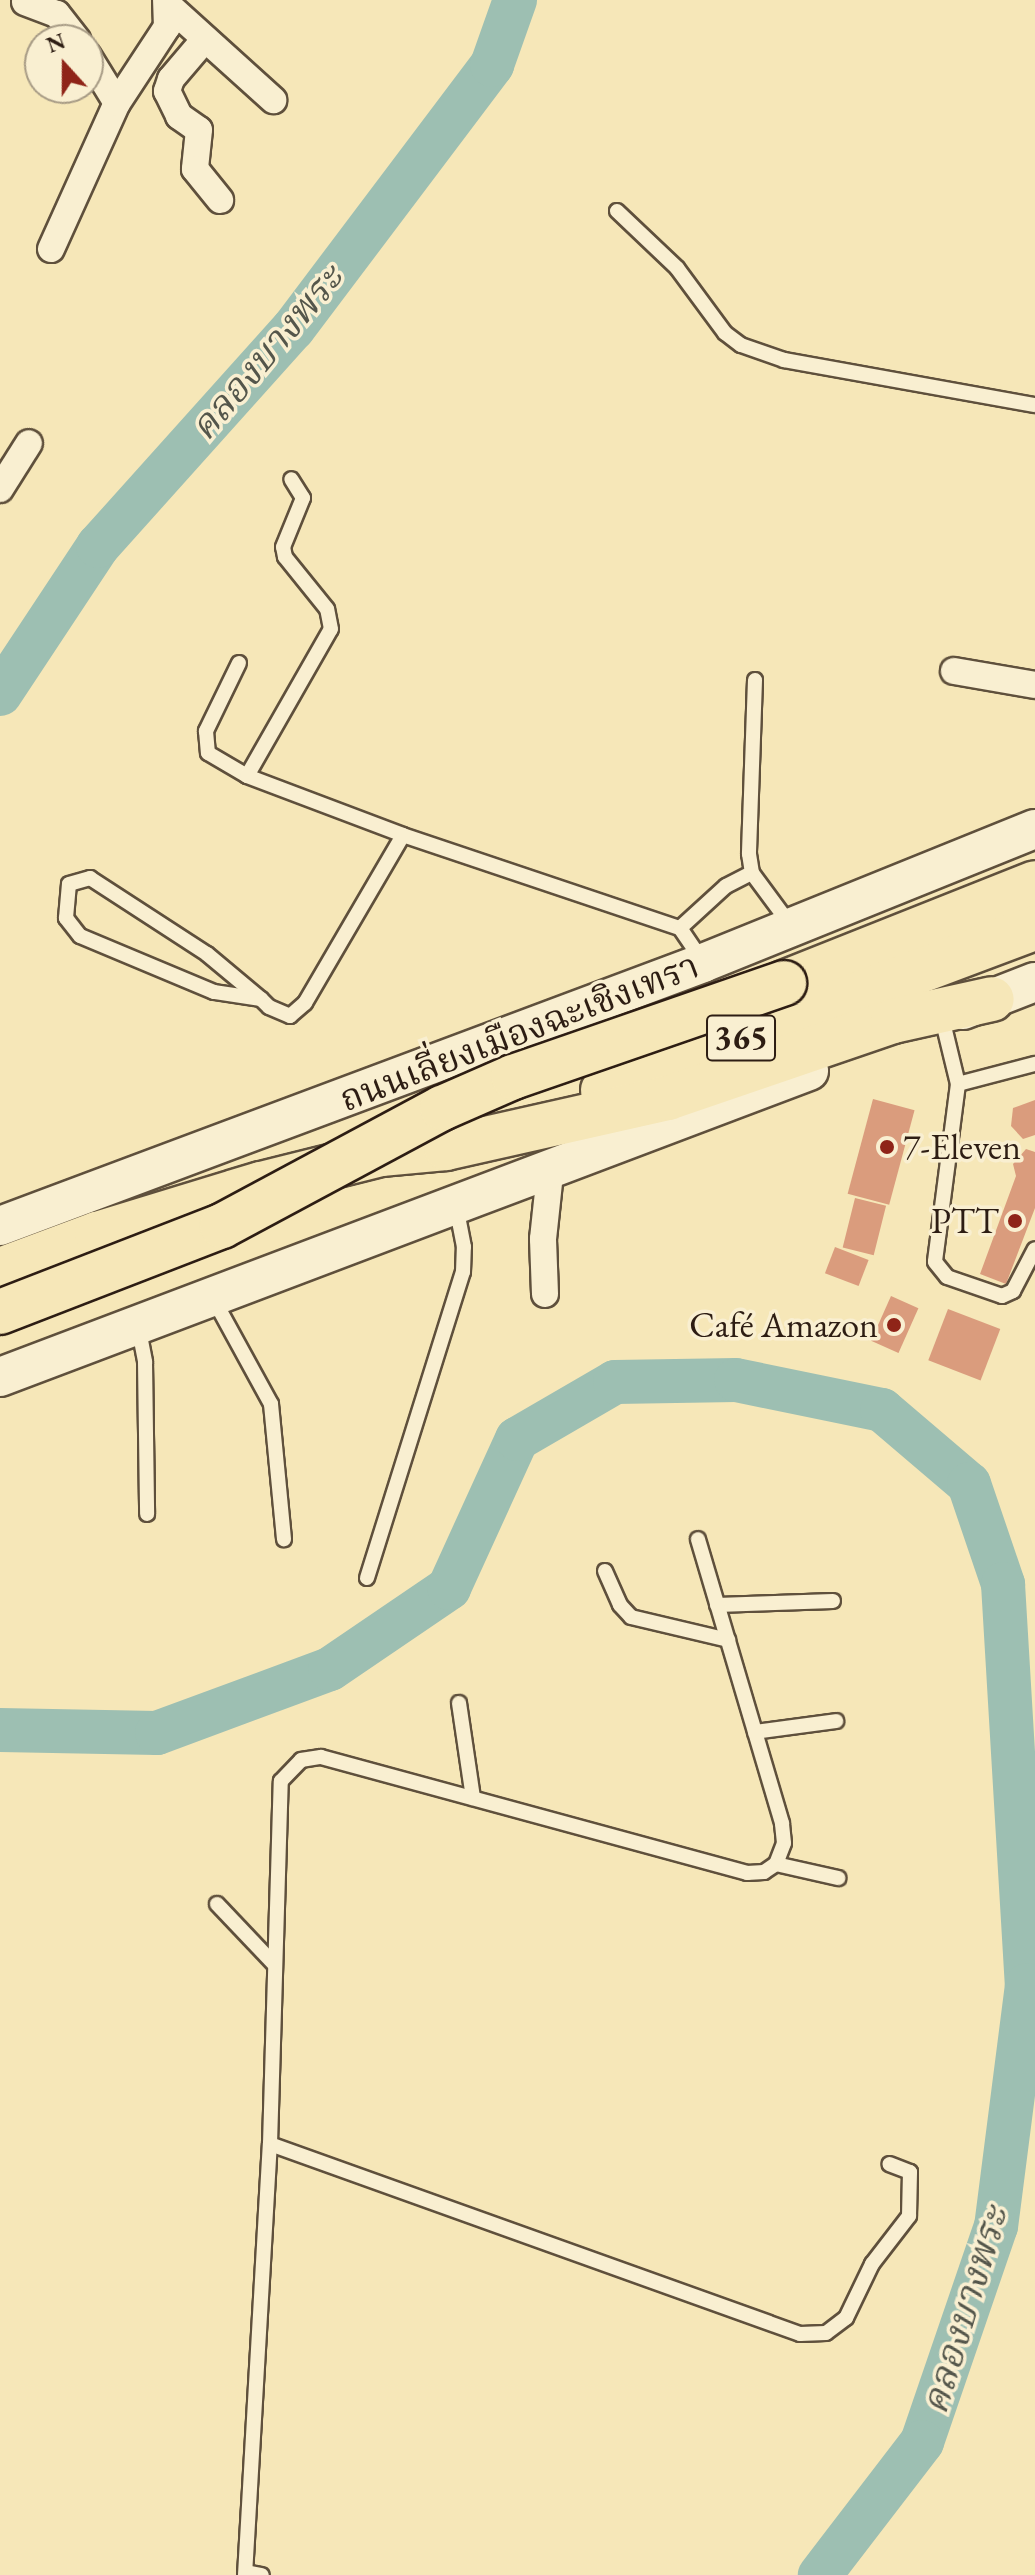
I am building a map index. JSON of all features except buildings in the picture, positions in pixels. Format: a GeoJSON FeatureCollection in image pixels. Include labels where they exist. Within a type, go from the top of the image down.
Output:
{"type":"FeatureCollection","features":[{"type":"Feature","properties":{"kind":"highway"},"geometry":{"type":"LineString","coordinates":[[0,1312],[222,1226],[442,1108],[513,1077],[1029,898]]}},
{"type":"Feature","properties":{"kind":"highway","name":"365"},"geometry":{"type":"LineString","coordinates":[[446,1148],[1029,898]]}},
{"type":"Feature","properties":{"kind":"highway"},"geometry":{"type":"LineString","coordinates":[[0,1270],[97,1234],[381,1154],[446,1148],[668,1098],[893,1021],[992,999]]}},
{"type":"Feature","properties":{"kind":"main road","name":"ถนนเลี่ยงเมืองฉะเชิงเทรา"},"geometry":{"type":"LineString","coordinates":[[0,1226],[703,963],[1035,829]]}},
{"type":"Feature","properties":{"kind":"main road","name":"365"},"geometry":{"type":"LineString","coordinates":[[0,1377],[550,1173],[1035,982]]}},
{"type":"Feature","properties":{"kind":"street"},"geometry":{"type":"LineString","coordinates":[[25,2],[57,14],[65,24]]}},
{"type":"Feature","properties":{"kind":"street"},"geometry":{"type":"LineString","coordinates":[[167,3],[273,100]]}},
{"type":"Feature","properties":{"kind":"street"},"geometry":{"type":"LineString","coordinates":[[51,249],[117,103],[167,27],[167,3]]}},
{"type":"Feature","properties":{"kind":"street"},"geometry":{"type":"LineString","coordinates":[[205,39],[171,79],[167,91],[179,116],[199,130],[195,169],[220,200]]}},
{"type":"Feature","properties":{"kind":"street"},"geometry":{"type":"LineString","coordinates":[[104,82],[117,103]]}},
{"type":"Feature","properties":{"kind":"street"},"geometry":{"type":"LineString","coordinates":[[0,489],[29,443]]}},
{"type":"Feature","properties":{"kind":"street"},"geometry":{"type":"LineString","coordinates":[[954,671],[1035,685]]}},
{"type":"Feature","properties":{"kind":"street"},"geometry":{"type":"LineString","coordinates":[[545,1294],[543,1239],[550,1173]]}},
{"type":"Feature","properties":{"kind":"lane"},"geometry":{"type":"LineString","coordinates":[[617,211],[677,268],[725,333],[741,345],[784,360],[1035,405]]}},
{"type":"Feature","properties":{"kind":"lane"},"geometry":{"type":"LineString","coordinates":[[247,776],[331,629],[327,609],[285,557],[283,547],[303,498],[291,479]]}},
{"type":"Feature","properties":{"kind":"lane"},"geometry":{"type":"LineString","coordinates":[[239,663],[206,731],[204,745],[208,753],[247,776],[403,835],[680,928],[703,963]]}},
{"type":"Feature","properties":{"kind":"lane"},"geometry":{"type":"LineString","coordinates":[[755,680],[748,830],[752,873],[792,927]]}},
{"type":"Feature","properties":{"kind":"lane"},"geometry":{"type":"LineString","coordinates":[[261,999],[214,992],[80,936],[66,918],[69,884],[78,877],[90,878],[207,954],[281,1014],[298,1013],[403,835]]}},
{"type":"Feature","properties":{"kind":"lane"},"geometry":{"type":"LineString","coordinates":[[680,928],[726,886],[752,873]]}},
{"type":"Feature","properties":{"kind":"lane"},"geometry":{"type":"LineString","coordinates":[[942,1018],[958,1084],[935,1262],[947,1277],[1002,1296],[1013,1291],[1035,1249]]}},
{"type":"Feature","properties":{"kind":"lane"},"geometry":{"type":"LineString","coordinates":[[958,1084],[1035,1064]]}},
{"type":"Feature","properties":{"kind":"lane"},"geometry":{"type":"LineString","coordinates":[[367,1578],[463,1272],[456,1206]]}},
{"type":"Feature","properties":{"kind":"lane"},"geometry":{"type":"LineString","coordinates":[[212,1298],[271,1404],[284,1539]]}},
{"type":"Feature","properties":{"kind":"lane"},"geometry":{"type":"LineString","coordinates":[[137,1325],[145,1362],[147,1514]]}},
{"type":"Feature","properties":{"kind":"lane"},"geometry":{"type":"LineString","coordinates":[[262,2575],[246,2574],[270,2144],[278,1798],[288,1769],[321,1757],[747,1873],[764,1872],[776,1864],[784,1843],[782,1823],[698,1539]]}},
{"type":"Feature","properties":{"kind":"lane"},"geometry":{"type":"LineString","coordinates":[[605,1571],[631,1617],[728,1640]]}},
{"type":"Feature","properties":{"kind":"lane"},"geometry":{"type":"LineString","coordinates":[[717,1605],[833,1601]]}},
{"type":"Feature","properties":{"kind":"lane"},"geometry":{"type":"LineString","coordinates":[[459,1703],[473,1798]]}},
{"type":"Feature","properties":{"kind":"lane"},"geometry":{"type":"LineString","coordinates":[[755,1732],[836,1721]]}},
{"type":"Feature","properties":{"kind":"lane"},"geometry":{"type":"LineString","coordinates":[[776,1864],[838,1878]]}},
{"type":"Feature","properties":{"kind":"lane"},"geometry":{"type":"LineString","coordinates":[[217,1904],[274,1964]]}},
{"type":"Feature","properties":{"kind":"lane"},"geometry":{"type":"LineString","coordinates":[[270,2144],[800,2334],[826,2333],[846,2318],[872,2264],[909,2216],[913,2182],[910,2172],[889,2164]]}},
{"type":"Feature","properties":{"kind":"waterway","name":"คลองบางพระ"},"geometry":{"type":"LineString","coordinates":[[0,694],[98,546],[293,329],[492,65],[515,0]]}},
{"type":"Feature","properties":{"kind":"waterway","name":"คลองบางพระ"},"geometry":{"type":"LineString","coordinates":[[0,1730],[157,1733],[330,1669],[449,1588],[517,1439],[615,1382],[736,1380],[882,1410],[969,1484],[1003,1584],[1027,1985],[996,2226],[922,2442],[820,2575]]}},
{"type":"Feature","properties":{"kind":"place","name":"7-Eleven"},"geometry":{"type":"Point","coordinates":[887,1147]}},
{"type":"Feature","properties":{"kind":"place","name":"PTT"},"geometry":{"type":"Point","coordinates":[1015,1221]}},
{"type":"Feature","properties":{"kind":"place","name":"Café Amazon"},"geometry":{"type":"Point","coordinates":[894,1325]}}]}
